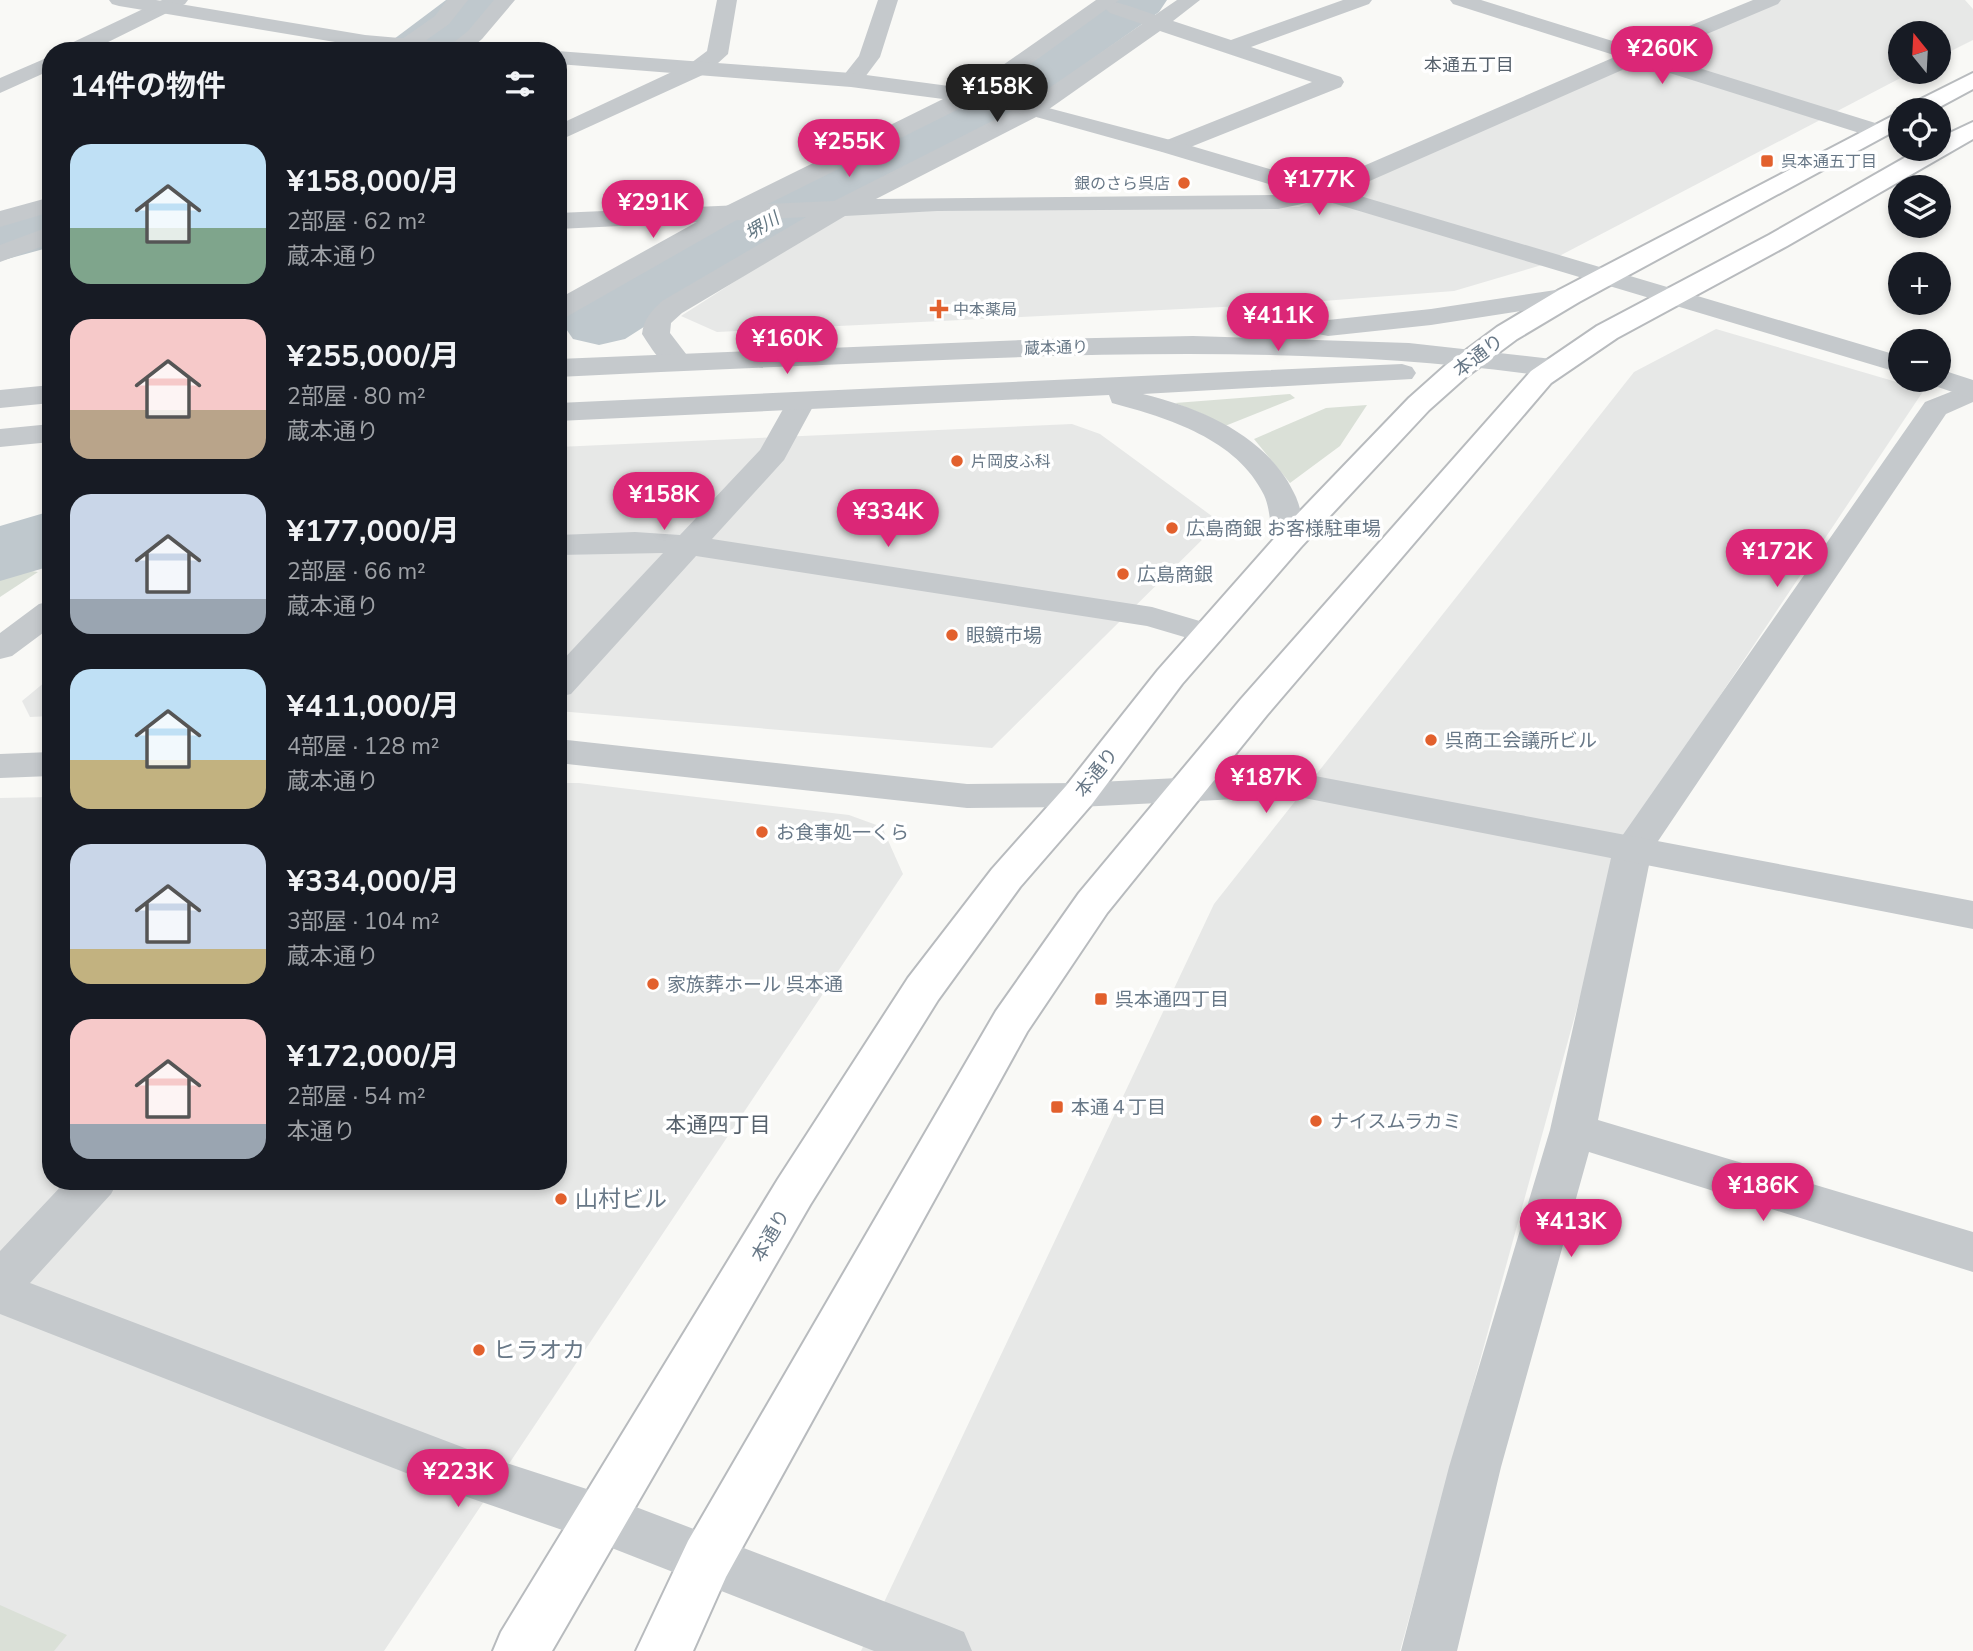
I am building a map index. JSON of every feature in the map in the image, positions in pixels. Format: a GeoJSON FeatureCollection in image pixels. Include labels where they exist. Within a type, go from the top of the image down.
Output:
{"type":"FeatureCollection","features":[{"type":"Feature","properties":{"kind":"highway"},"geometry":{"type":"LineString","coordinates":[[1939,98],[1973,80]]}},
{"type":"Feature","properties":{"kind":"highway","name":"本通り"},"geometry":{"type":"LineString","coordinates":[[521,1651],[794,1192],[923,989],[1006,878],[1079,795],[1170,677],[1290,540],[1419,404],[1466,363],[1507,333],[1569,296],[1888,125]]}},
{"type":"Feature","properties":{"kind":"highway"},"geometry":{"type":"LineString","coordinates":[[1951,141],[1972,130]]}},
{"type":"Feature","properties":{"kind":"highway"},"geometry":{"type":"LineString","coordinates":[[664,1651],[707,1559],[1011,1023],[1094,903],[1185,789],[1544,376],[1576,350],[1668,297],[1725,270],[1915,161]]}},
{"type":"Feature","properties":{"kind":"street"},"geometry":{"type":"LineString","coordinates":[[119,0],[170,4],[374,42]]}},
{"type":"Feature","properties":{"kind":"street"},"geometry":{"type":"LineString","coordinates":[[410,42],[442,20],[458,0]]}},
{"type":"Feature","properties":{"kind":"street"},"geometry":{"type":"LineString","coordinates":[[466,42],[505,0]]}},
{"type":"Feature","properties":{"kind":"street"},"geometry":{"type":"LineString","coordinates":[[567,130],[699,68],[717,54],[727,0]]}},
{"type":"Feature","properties":{"kind":"street"},"geometry":{"type":"LineString","coordinates":[[852,80],[869,57],[888,0]]}},
{"type":"Feature","properties":{"kind":"street"},"geometry":{"type":"LineString","coordinates":[[679,363],[656,334],[657,321],[671,307],[828,210],[1027,108],[1151,21],[1190,0]]}},
{"type":"Feature","properties":{"kind":"street"},"geometry":{"type":"LineString","coordinates":[[1232,47],[1362,0]]}},
{"type":"Feature","properties":{"kind":"street"},"geometry":{"type":"LineString","coordinates":[[1460,0],[1877,131]]}},
{"type":"Feature","properties":{"kind":"street"},"geometry":{"type":"LineString","coordinates":[[567,221],[937,204],[1278,202],[1322,193],[1635,55],[1771,0]]}},
{"type":"Feature","properties":{"kind":"street"},"geometry":{"type":"LineString","coordinates":[[567,305],[739,213],[973,97],[1110,3],[1151,21],[1333,82],[1170,147]]}},
{"type":"Feature","properties":{"kind":"street"},"geometry":{"type":"LineString","coordinates":[[92,42],[170,4]]}},
{"type":"Feature","properties":{"kind":"street"},"geometry":{"type":"LineString","coordinates":[[567,58],[852,80],[973,97],[1027,108],[1170,147],[1888,361]]}},
{"type":"Feature","properties":{"kind":"street"},"geometry":{"type":"LineString","coordinates":[[0,86],[42,66]]}},
{"type":"Feature","properties":{"kind":"street"},"geometry":{"type":"LineString","coordinates":[[8,212],[42,206]]}},
{"type":"Feature","properties":{"kind":"street"},"geometry":{"type":"LineString","coordinates":[[8,212],[42,216]]}},
{"type":"Feature","properties":{"kind":"street"},"geometry":{"type":"LineString","coordinates":[[0,254],[42,238]]}},
{"type":"Feature","properties":{"kind":"street"},"geometry":{"type":"LineString","coordinates":[[1113,345],[1286,333],[1431,317],[1569,296]]}},
{"type":"Feature","properties":{"kind":"street","name":"蔵本通り"},"geometry":{"type":"LineString","coordinates":[[567,368],[1113,345],[1290,345],[1466,363],[1544,376]]}},
{"type":"Feature","properties":{"kind":"street","name":"蔵本通り"},"geometry":{"type":"LineString","coordinates":[[567,412],[1018,390],[1466,363]]}},
{"type":"Feature","properties":{"kind":"street"},"geometry":{"type":"LineString","coordinates":[[1951,383],[1973,391]]}},
{"type":"Feature","properties":{"kind":"street"},"geometry":{"type":"LineString","coordinates":[[1018,390],[1109,395],[1166,408],[1227,436],[1262,467],[1281,497],[1290,540]]}},
{"type":"Feature","properties":{"kind":"street"},"geometry":{"type":"LineString","coordinates":[[1429,1651],[1475,1467],[1573,1130],[1633,849],[1935,408],[1973,391]]}},
{"type":"Feature","properties":{"kind":"street"},"geometry":{"type":"LineString","coordinates":[[0,399],[42,395]]}},
{"type":"Feature","properties":{"kind":"street"},"geometry":{"type":"LineString","coordinates":[[567,676],[773,454],[801,401]]}},
{"type":"Feature","properties":{"kind":"street"},"geometry":{"type":"LineString","coordinates":[[0,438],[42,434]]}},
{"type":"Feature","properties":{"kind":"street"},"geometry":{"type":"LineString","coordinates":[[567,545],[635,542],[688,545],[1152,617],[1208,634]]}},
{"type":"Feature","properties":{"kind":"street"},"geometry":{"type":"LineString","coordinates":[[0,649],[42,618]]}},
{"type":"Feature","properties":{"kind":"street"},"geometry":{"type":"LineString","coordinates":[[567,752],[967,796],[1079,795],[1294,784],[1973,915]]}},
{"type":"Feature","properties":{"kind":"street"},"geometry":{"type":"LineString","coordinates":[[0,766],[42,764]]}},
{"type":"Feature","properties":{"kind":"street"},"geometry":{"type":"LineString","coordinates":[[1573,1130],[1973,1252]]}},
{"type":"Feature","properties":{"kind":"street"},"geometry":{"type":"LineString","coordinates":[[0,1283],[87,1190]]}},
{"type":"Feature","properties":{"kind":"street"},"geometry":{"type":"LineString","coordinates":[[0,1293],[489,1481],[599,1518],[944,1651]]}},
{"type":"Feature","properties":{"kind":"shaded area"},"geometry":{"type":"Polygon","coordinates":[[[1765,0],[1965,0],[1973,9],[1973,40],[1951,51],[1951,21],[1888,21],[1889,84],[1542,265],[1454,291],[1284,304],[717,332],[681,316],[843,212],[1299,207],[1765,0]]]}},
{"type":"Feature","properties":{"kind":"shaded area"},"geometry":{"type":"Polygon","coordinates":[[[1716,329],[1888,379],[1888,392],[1923,392],[1623,841],[1400,1651],[861,1651],[1214,904],[1634,372],[1716,329]]]}},
{"type":"Feature","properties":{"kind":"shaded area"},"geometry":{"type":"Polygon","coordinates":[[[1290,394],[1295,398],[1225,426],[1175,403],[1290,394]]]}},
{"type":"Feature","properties":{"kind":"shaded area"},"geometry":{"type":"Polygon","coordinates":[[[1367,405],[1340,446],[1290,483],[1254,439],[1326,408],[1367,405]]]}},
{"type":"Feature","properties":{"kind":"shaded area"},"geometry":{"type":"Polygon","coordinates":[[[1072,424],[1100,434],[1220,522],[992,748],[567,712],[567,447],[1072,424]]]}},
{"type":"Feature","properties":{"kind":"shaded area"},"geometry":{"type":"Polygon","coordinates":[[[25,570],[38,572],[0,597],[0,578],[25,570]]]}},
{"type":"Feature","properties":{"kind":"shaded area"},"geometry":{"type":"Polygon","coordinates":[[[42,684],[42,716],[30,717],[22,701],[42,684]]]}},
{"type":"Feature","properties":{"kind":"shaded area"},"geometry":{"type":"Polygon","coordinates":[[[567,783],[849,815],[882,827],[903,874],[384,1651],[0,1651],[0,798],[42,797],[42,1190],[567,1190],[567,783]]]}},
{"type":"Feature","properties":{"kind":"shaded area"},"geometry":{"type":"Polygon","coordinates":[[[0,1605],[67,1635],[54,1651],[0,1651],[0,1605]]]}},
{"type":"Feature","properties":{"kind":"waterway"},"geometry":{"type":"LineString","coordinates":[[426,42],[461,17],[476,0]]}},
{"type":"Feature","properties":{"kind":"waterway","name":"堺川"},"geometry":{"type":"LineString","coordinates":[[599,323],[759,224],[883,154],[979,111],[1140,0]]}},
{"type":"Feature","properties":{"kind":"waterway"},"geometry":{"type":"LineString","coordinates":[[0,240],[42,228]]}},
{"type":"Feature","properties":{"kind":"waterway","name":"堺川"},"geometry":{"type":"LineString","coordinates":[[0,555],[42,540]]}},
{"type":"Feature","properties":{"kind":"place","name":"呉本通五丁目"},"geometry":{"type":"Point","coordinates":[1767,161]}},
{"type":"Feature","properties":{"kind":"place","name":"銀のさら呉店"},"geometry":{"type":"Point","coordinates":[1184,183]}},
{"type":"Feature","properties":{"kind":"place","name":"中本薬局"},"geometry":{"type":"Point","coordinates":[939,309]}},
{"type":"Feature","properties":{"kind":"place","name":"片岡皮ふ科"},"geometry":{"type":"Point","coordinates":[957,461]}},
{"type":"Feature","properties":{"kind":"place","name":"広島商銀 お客様駐車場"},"geometry":{"type":"Point","coordinates":[1172,528]}},
{"type":"Feature","properties":{"kind":"place","name":"広島商銀"},"geometry":{"type":"Point","coordinates":[1123,574]}},
{"type":"Feature","properties":{"kind":"place","name":"眼鏡市場"},"geometry":{"type":"Point","coordinates":[952,635]}},
{"type":"Feature","properties":{"kind":"place","name":"呉商工会議所ビル"},"geometry":{"type":"Point","coordinates":[1431,740]}},
{"type":"Feature","properties":{"kind":"place","name":"お食事処一くら"},"geometry":{"type":"Point","coordinates":[762,832]}},
{"type":"Feature","properties":{"kind":"place","name":"家族葬ホール 呉本通"},"geometry":{"type":"Point","coordinates":[653,984]}},
{"type":"Feature","properties":{"kind":"place","name":"呉本通四丁目"},"geometry":{"type":"Point","coordinates":[1101,999]}},
{"type":"Feature","properties":{"kind":"place","name":"本通４丁目"},"geometry":{"type":"Point","coordinates":[1057,1107]}},
{"type":"Feature","properties":{"kind":"place","name":"ナイスムラカミ"},"geometry":{"type":"Point","coordinates":[1316,1121]}},
{"type":"Feature","properties":{"kind":"place","name":"山村ビル"},"geometry":{"type":"Point","coordinates":[561,1199]}},
{"type":"Feature","properties":{"kind":"place","name":"ヒラオカ"},"geometry":{"type":"Point","coordinates":[479,1350]}},
{"type":"Feature","properties":{"kind":"district","name":"本通五丁目"},"geometry":{"type":"Point","coordinates":[1469,65]}},
{"type":"Feature","properties":{"kind":"district","name":"本通四丁目"},"geometry":{"type":"Point","coordinates":[718,1125]}}]}
